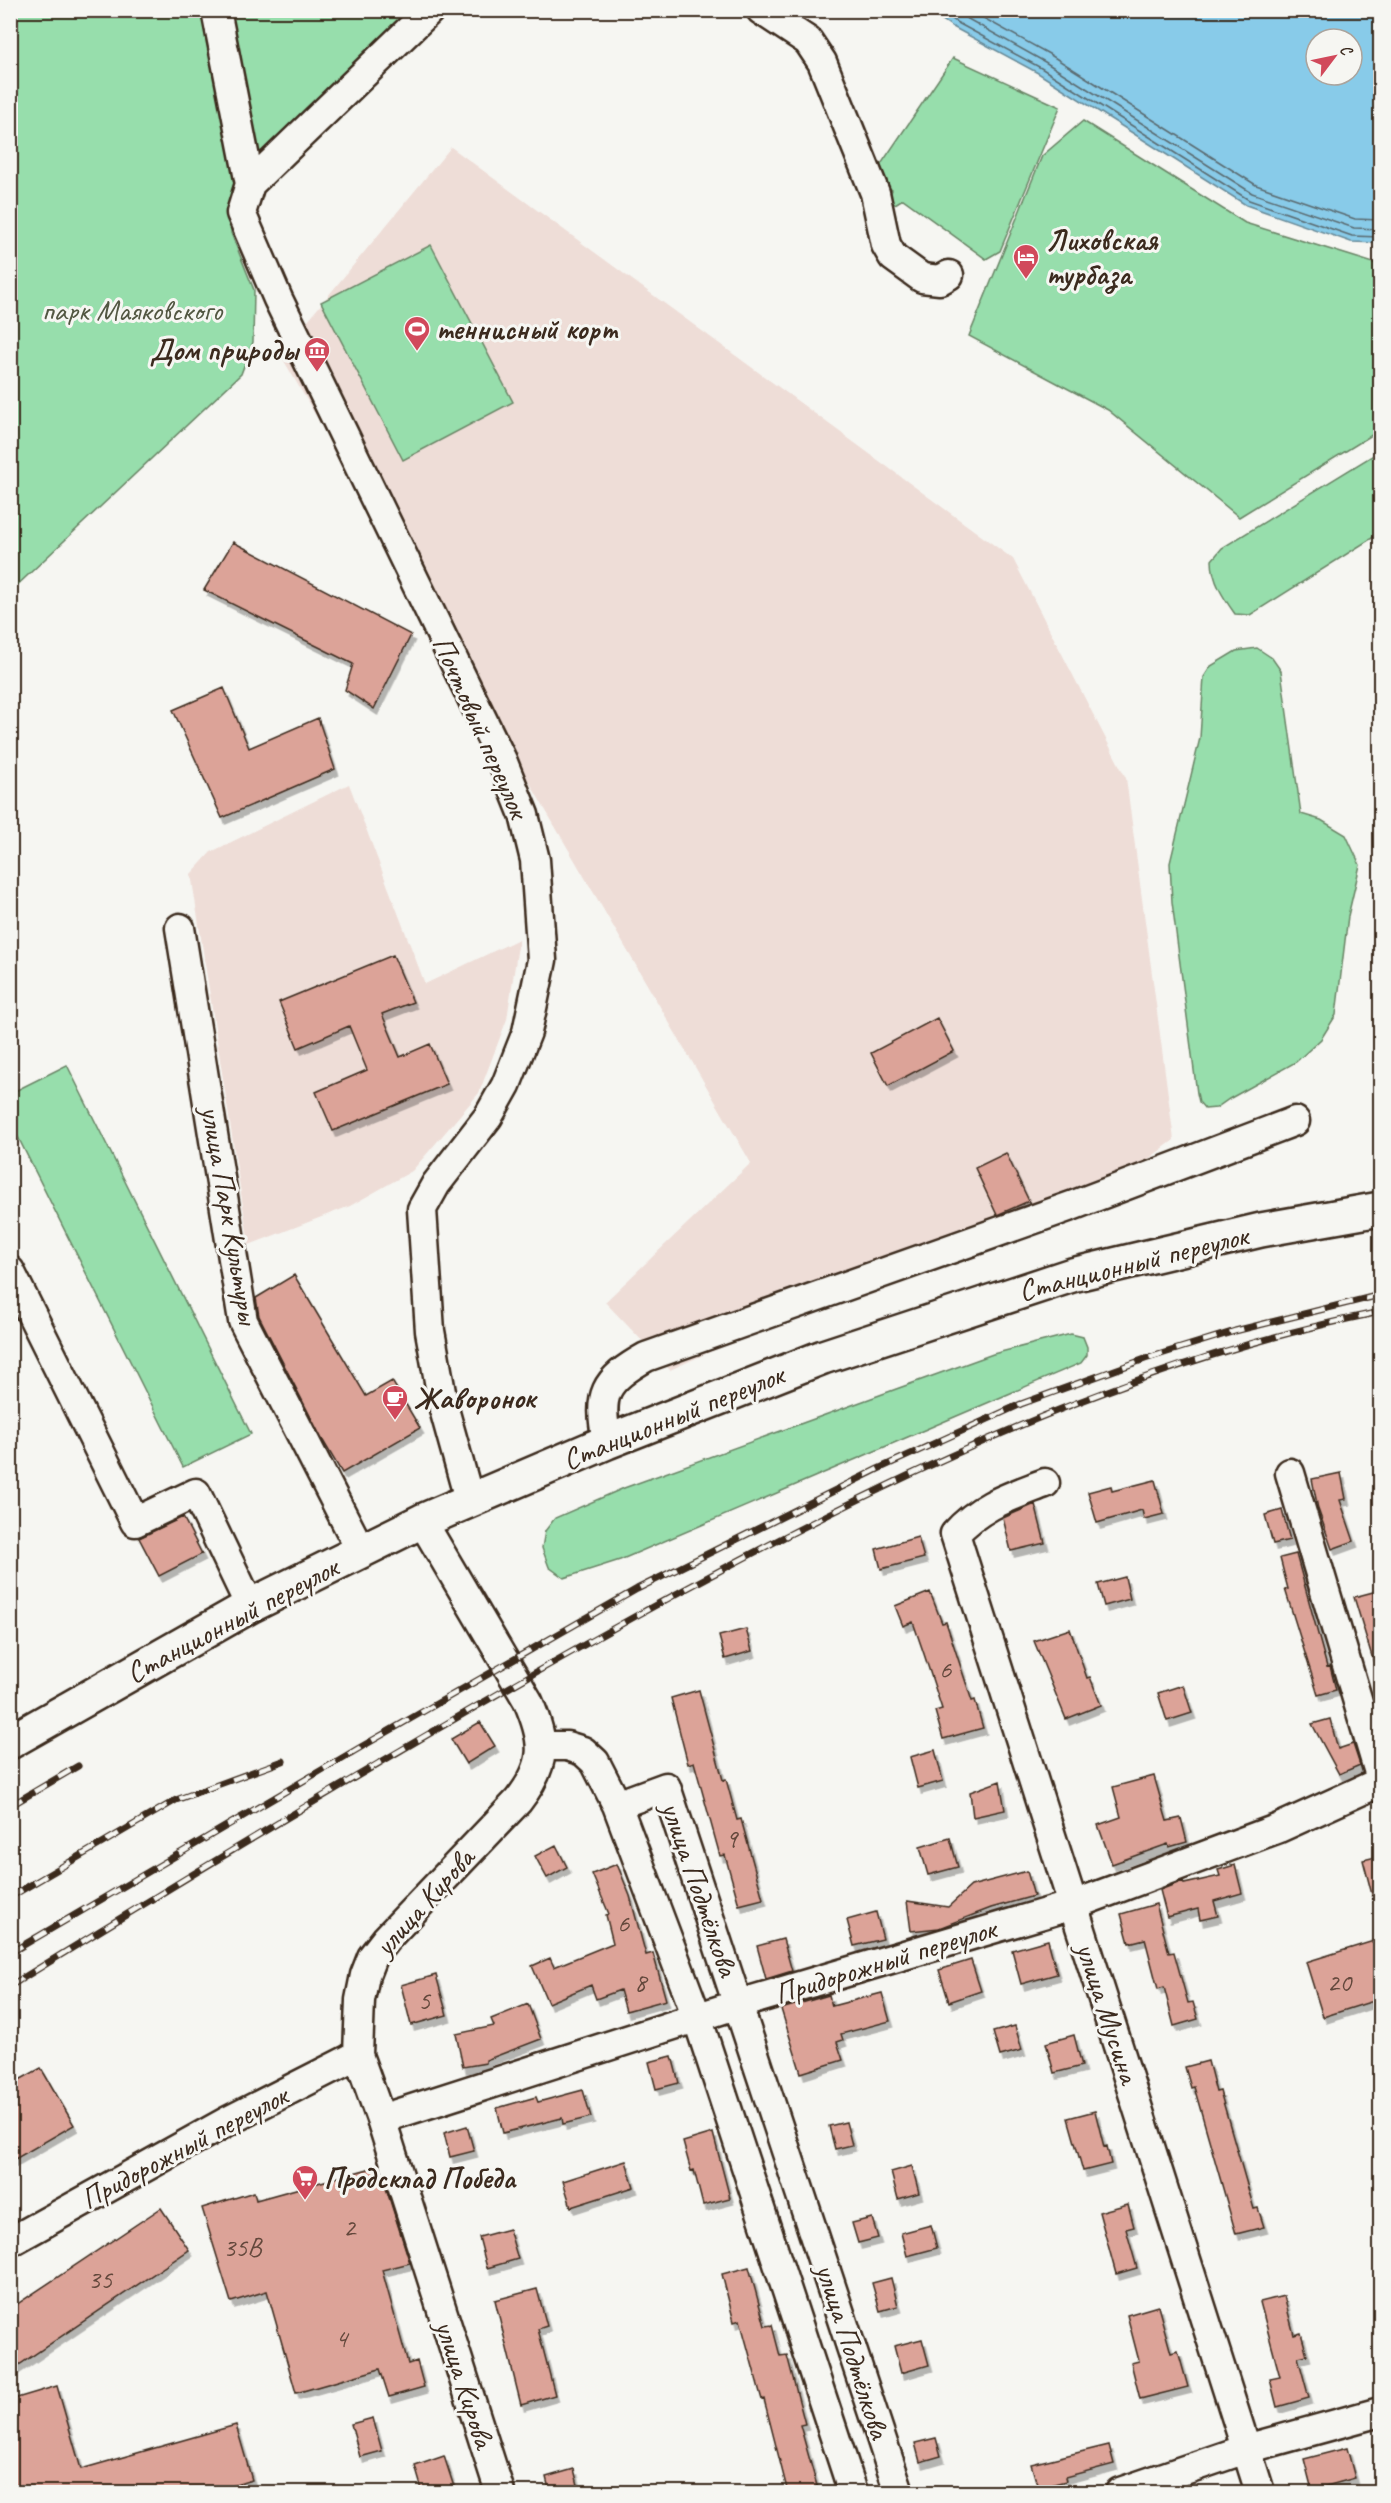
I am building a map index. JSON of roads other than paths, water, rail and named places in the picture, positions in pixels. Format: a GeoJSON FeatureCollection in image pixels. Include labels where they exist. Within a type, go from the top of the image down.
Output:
{"type":"FeatureCollection","features":[{"type":"Feature","properties":{"kind":"main road","name":"Станционный переулок"},"geometry":{"type":"LineString","coordinates":[[10,1742],[250,1606],[422,1521],[607,1442],[824,1357],[1061,1278],[1261,1230],[1380,1209]]}},
{"type":"Feature","properties":{"kind":"street"},"geometry":{"type":"LineString","coordinates":[[216,10],[250,184]]}},
{"type":"Feature","properties":{"kind":"street"},"geometry":{"type":"LineString","coordinates":[[250,184],[430,10]]}},
{"type":"Feature","properties":{"kind":"street"},"geometry":{"type":"LineString","coordinates":[[761,10],[808,41],[822,62],[875,193],[886,245],[893,257],[922,278],[940,280],[949,275]]}},
{"type":"Feature","properties":{"kind":"street","name":"Почтовый переулок"},"geometry":{"type":"LineString","coordinates":[[250,184],[241,213],[278,299],[502,760],[524,815],[535,860],[542,960],[527,1032],[506,1085],[492,1109],[436,1184],[422,1209],[430,1331],[444,1409],[469,1499]]}},
{"type":"Feature","properties":{"kind":"street","name":"улица Парк Культуры"},"geometry":{"type":"LineString","coordinates":[[180,928],[243,1321],[362,1551]]}},
{"type":"Feature","properties":{"kind":"street"},"geometry":{"type":"LineString","coordinates":[[607,1442],[602,1413],[608,1386],[617,1376],[646,1357],[1084,1201],[1295,1121]]}},
{"type":"Feature","properties":{"kind":"street"},"geometry":{"type":"LineString","coordinates":[[10,1271],[135,1522],[196,1493],[250,1606]]}},
{"type":"Feature","properties":{"kind":"street"},"geometry":{"type":"LineString","coordinates":[[1290,1473],[1380,1776]]}},
{"type":"Feature","properties":{"kind":"street","name":"улица Мусина"},"geometry":{"type":"LineString","coordinates":[[1045,1483],[992,1503],[967,1520],[955,1534],[1260,2493]]}},
{"type":"Feature","properties":{"kind":"street","name":"улица Кирова"},"geometry":{"type":"LineString","coordinates":[[422,1521],[528,1701],[539,1728],[542,1746],[532,1783],[518,1801],[401,1922],[372,1957],[365,1975],[360,2000],[358,2055],[381,2119],[500,2493]]}},
{"type":"Feature","properties":{"kind":"street"},"geometry":{"type":"LineString","coordinates":[[542,1746],[567,1746],[583,1751],[595,1762],[617,1804]]}},
{"type":"Feature","properties":{"kind":"street","name":"Придорожный переулок"},"geometry":{"type":"LineString","coordinates":[[381,2119],[739,2004],[1073,1905],[1279,1828],[1380,1782]]}},
{"type":"Feature","properties":{"kind":"street","name":"улица Подтёлкова"},"geometry":{"type":"LineString","coordinates":[[853,2493],[698,2017],[617,1804],[666,1787],[899,2493]]}},
{"type":"Feature","properties":{"kind":"street","name":"Придорожный переулок"},"geometry":{"type":"LineString","coordinates":[[10,2242],[228,2121],[358,2055]]}},
{"type":"Feature","properties":{"kind":"street"},"geometry":{"type":"LineString","coordinates":[[1120,2493],[1246,2449],[1380,2412]]}},
{"type":"Feature","properties":{"kind":"water"},"geometry":{"type":"Polygon","coordinates":[[[929,11],[1380,11],[1380,243],[1351,242],[1246,205],[1038,73],[953,27],[929,11]]]}},
{"type":"Feature","properties":{"kind":"railway"},"geometry":{"type":"LineString","coordinates":[[10,1953],[361,1747],[637,1589],[878,1469],[1021,1404],[1145,1359],[1235,1331],[1380,1295]]}},
{"type":"Feature","properties":{"kind":"railway"},"geometry":{"type":"LineString","coordinates":[[10,1986],[242,1844],[476,1706],[634,1617],[813,1522],[996,1436],[1089,1398],[1184,1364],[1281,1335],[1380,1312]]}},
{"type":"Feature","properties":{"kind":"railway"},"geometry":{"type":"LineString","coordinates":[[10,1897],[176,1800],[283,1761]]}},
{"type":"Feature","properties":{"kind":"railway"},"geometry":{"type":"LineString","coordinates":[[10,1806],[78,1766]]}},
{"type":"Feature","properties":{"kind":"place","name":"Лиховская турбаза"},"geometry":{"type":"Point","coordinates":[1026,280]}},
{"type":"Feature","properties":{"kind":"place","name":"теннисный корт"},"geometry":{"type":"Point","coordinates":[417,352]}},
{"type":"Feature","properties":{"kind":"place","name":"Дом природы"},"geometry":{"type":"Point","coordinates":[317,373]}},
{"type":"Feature","properties":{"kind":"place","name":"Жаворонок"},"geometry":{"type":"Point","coordinates":[395,1421]}},
{"type":"Feature","properties":{"kind":"place","name":"Продсклад Победа"},"geometry":{"type":"Point","coordinates":[305,2201]}},
{"type":"Feature","properties":{"kind":"park label","name":"парк Маяковского"},"geometry":{"type":"Point","coordinates":[132,310]}}]}
